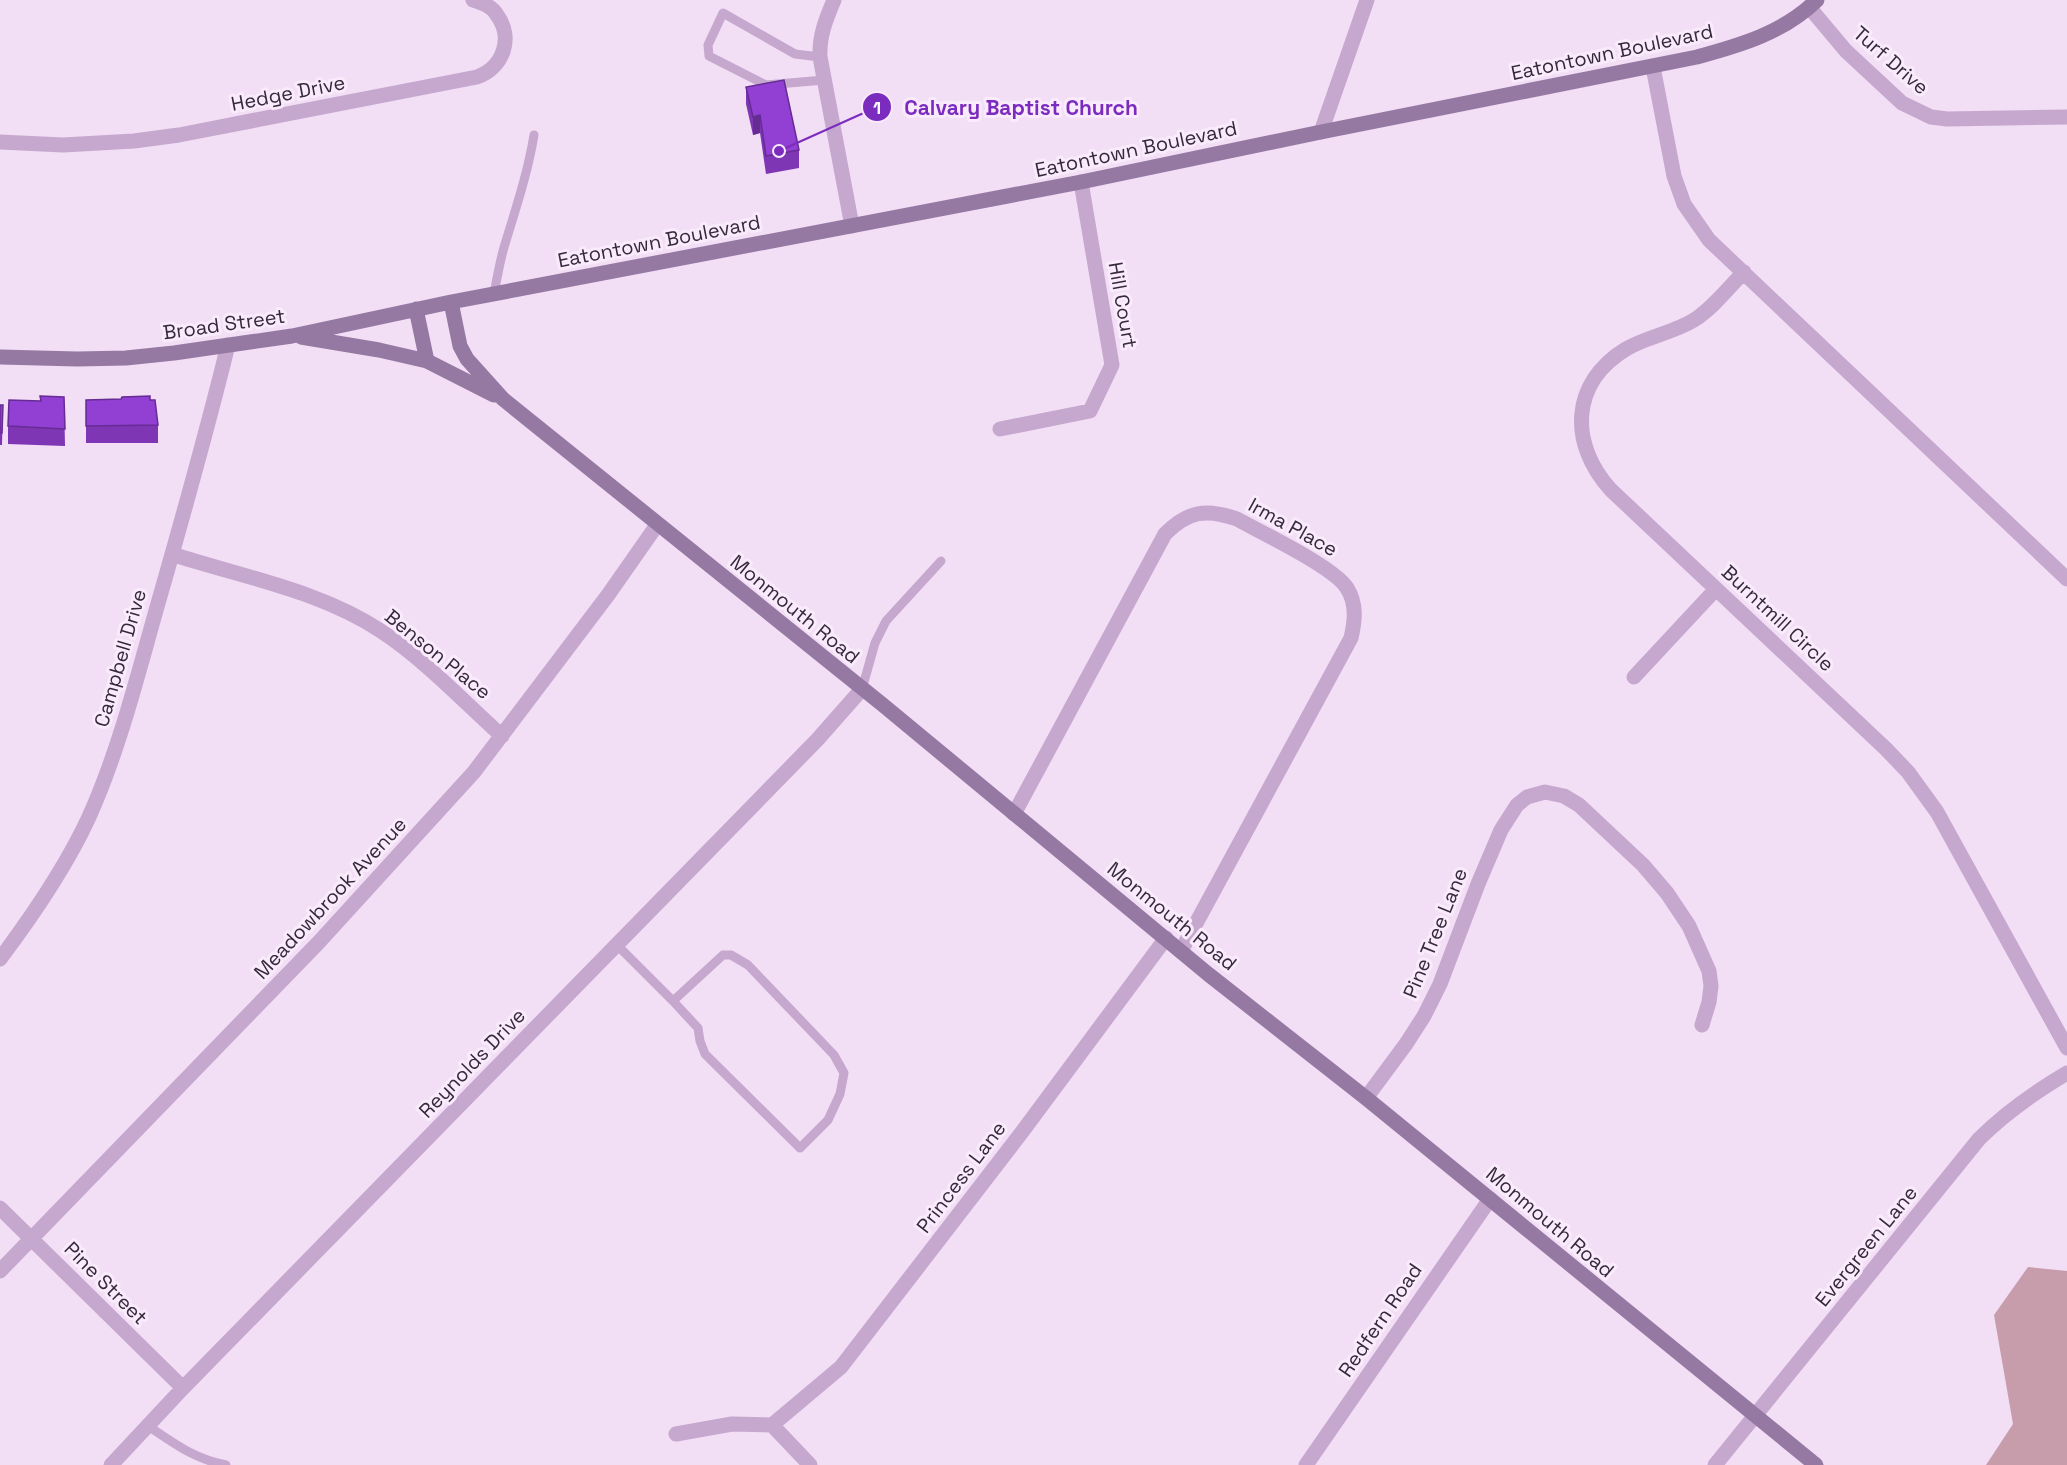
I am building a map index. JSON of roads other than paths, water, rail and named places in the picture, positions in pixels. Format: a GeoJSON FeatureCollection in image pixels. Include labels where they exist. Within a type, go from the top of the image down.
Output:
{"type":"FeatureCollection","features":[{"type":"Feature","properties":{"kind":"main road","name":"Eatontown Boulevard"},"geometry":{"type":"LineString","coordinates":[[451,302],[1081,182],[1653,67],[1749,43],[1783,26],[1813,4]]}},
{"type":"Feature","properties":{"kind":"main road","name":"Broad Street"},"geometry":{"type":"LineString","coordinates":[[0,357],[126,358],[292,336],[451,302]]}},
{"type":"Feature","properties":{"kind":"main road","name":"Monmouth Road"},"geometry":{"type":"LineString","coordinates":[[451,302],[460,346],[466,358],[503,399],[1815,1465]]}},
{"type":"Feature","properties":{"kind":"main road"},"geometry":{"type":"LineString","coordinates":[[416,309],[427,361]]}},
{"type":"Feature","properties":{"kind":"main road","name":"Monmouth Road"},"geometry":{"type":"LineString","coordinates":[[292,336],[379,350],[427,361],[503,399]]}},
{"type":"Feature","properties":{"kind":"street","name":"Hedge Drive"},"geometry":{"type":"LineString","coordinates":[[0,142],[63,145],[134,141],[179,135],[477,77],[492,70],[500,60],[506,39],[504,28],[497,14],[488,6],[473,0]]}},
{"type":"Feature","properties":{"kind":"street"},"geometry":{"type":"LineString","coordinates":[[834,0],[823,27],[820,57],[852,226]]}},
{"type":"Feature","properties":{"kind":"street"},"geometry":{"type":"LineString","coordinates":[[1321,132],[1367,0]]}},
{"type":"Feature","properties":{"kind":"street","name":"Turf Drive"},"geometry":{"type":"LineString","coordinates":[[1813,4],[1846,51],[1902,103],[1916,111],[1931,117],[1947,119],[2067,117]]}},
{"type":"Feature","properties":{"kind":"street"},"geometry":{"type":"LineString","coordinates":[[1653,67],[1674,176],[1684,204],[1709,240],[2067,579]]}},
{"type":"Feature","properties":{"kind":"street","name":"Hill Court"},"geometry":{"type":"LineString","coordinates":[[1000,429],[1090,411],[1112,365],[1081,182]]}},
{"type":"Feature","properties":{"kind":"street","name":"Burntmill Circle"},"geometry":{"type":"LineString","coordinates":[[1744,272],[1694,320],[1665,334],[1628,347],[1610,360],[1589,387],[1584,400],[1581,434],[1586,450],[1602,480],[1886,748],[1908,772],[1936,812],[2067,1048]]}},
{"type":"Feature","properties":{"kind":"street","name":"Campbell Drive"},"geometry":{"type":"LineString","coordinates":[[0,959],[17,937],[64,864],[110,766],[172,554],[228,345]]}},
{"type":"Feature","properties":{"kind":"street","name":"Irma Place"},"geometry":{"type":"LineString","coordinates":[[1014,814],[1165,534],[1177,522],[1202,513],[1221,513],[1237,519],[1337,575],[1351,596],[1355,622],[1351,638],[1181,951]]}},
{"type":"Feature","properties":{"kind":"street","name":"Meadowbrook Avenue"},"geometry":{"type":"LineString","coordinates":[[0,1271],[319,942],[474,772],[608,595],[657,525]]}},
{"type":"Feature","properties":{"kind":"street","name":"Benson Place"},"geometry":{"type":"LineString","coordinates":[[172,554],[301,593],[359,618],[382,631],[408,651],[502,736]]}},
{"type":"Feature","properties":{"kind":"street"},"geometry":{"type":"LineString","coordinates":[[1634,677],[1716,589]]}},
{"type":"Feature","properties":{"kind":"street","name":"Reynolds Drive"},"geometry":{"type":"LineString","coordinates":[[111,1465],[183,1388],[817,740],[862,689]]}},
{"type":"Feature","properties":{"kind":"street","name":"Pine Tree Lane"},"geometry":{"type":"LineString","coordinates":[[1366,1098],[1424,1016],[1440,984],[1501,830],[1517,806],[1527,797],[1545,792],[1564,796],[1579,805],[1643,865],[1667,893],[1689,926],[1709,971],[1709,1002],[1702,1025]]}},
{"type":"Feature","properties":{"kind":"street","name":"Princess Lane"},"geometry":{"type":"LineString","coordinates":[[771,1425],[841,1367],[1022,1132],[1166,938]]}},
{"type":"Feature","properties":{"kind":"street","name":"Evergreen Lane"},"geometry":{"type":"LineString","coordinates":[[1715,1465],[1979,1139],[2026,1098],[2067,1072]]}},
{"type":"Feature","properties":{"kind":"street","name":"Redfern Road"},"geometry":{"type":"LineString","coordinates":[[1306,1465],[1490,1199]]}},
{"type":"Feature","properties":{"kind":"street","name":"Pine Street"},"geometry":{"type":"LineString","coordinates":[[0,1208],[183,1388]]}},
{"type":"Feature","properties":{"kind":"street"},"geometry":{"type":"LineString","coordinates":[[676,1434],[732,1424],[771,1425],[810,1465]]}},
{"type":"Feature","properties":{"kind":"lane"},"geometry":{"type":"LineString","coordinates":[[820,57],[795,54],[723,14],[708,45],[710,56],[766,85],[824,80]]}},
{"type":"Feature","properties":{"kind":"lane"},"geometry":{"type":"LineString","coordinates":[[494,294],[504,245],[530,160],[534,135]]}},
{"type":"Feature","properties":{"kind":"lane"},"geometry":{"type":"LineString","coordinates":[[862,689],[874,643],[886,621],[941,561]]}},
{"type":"Feature","properties":{"kind":"lane"},"geometry":{"type":"LineString","coordinates":[[617,945],[698,1028],[705,1054],[800,1148],[828,1120],[840,1094],[844,1073],[834,1055],[748,965],[731,955],[723,955],[673,1001]]}},
{"type":"Feature","properties":{"kind":"lane"},"geometry":{"type":"LineString","coordinates":[[148,1426],[190,1454],[226,1465]]}},
{"type":"Feature","properties":{"kind":"place","name":"Calvary Baptist Church"},"geometry":{"type":"Point","coordinates":[779,151]}}]}
